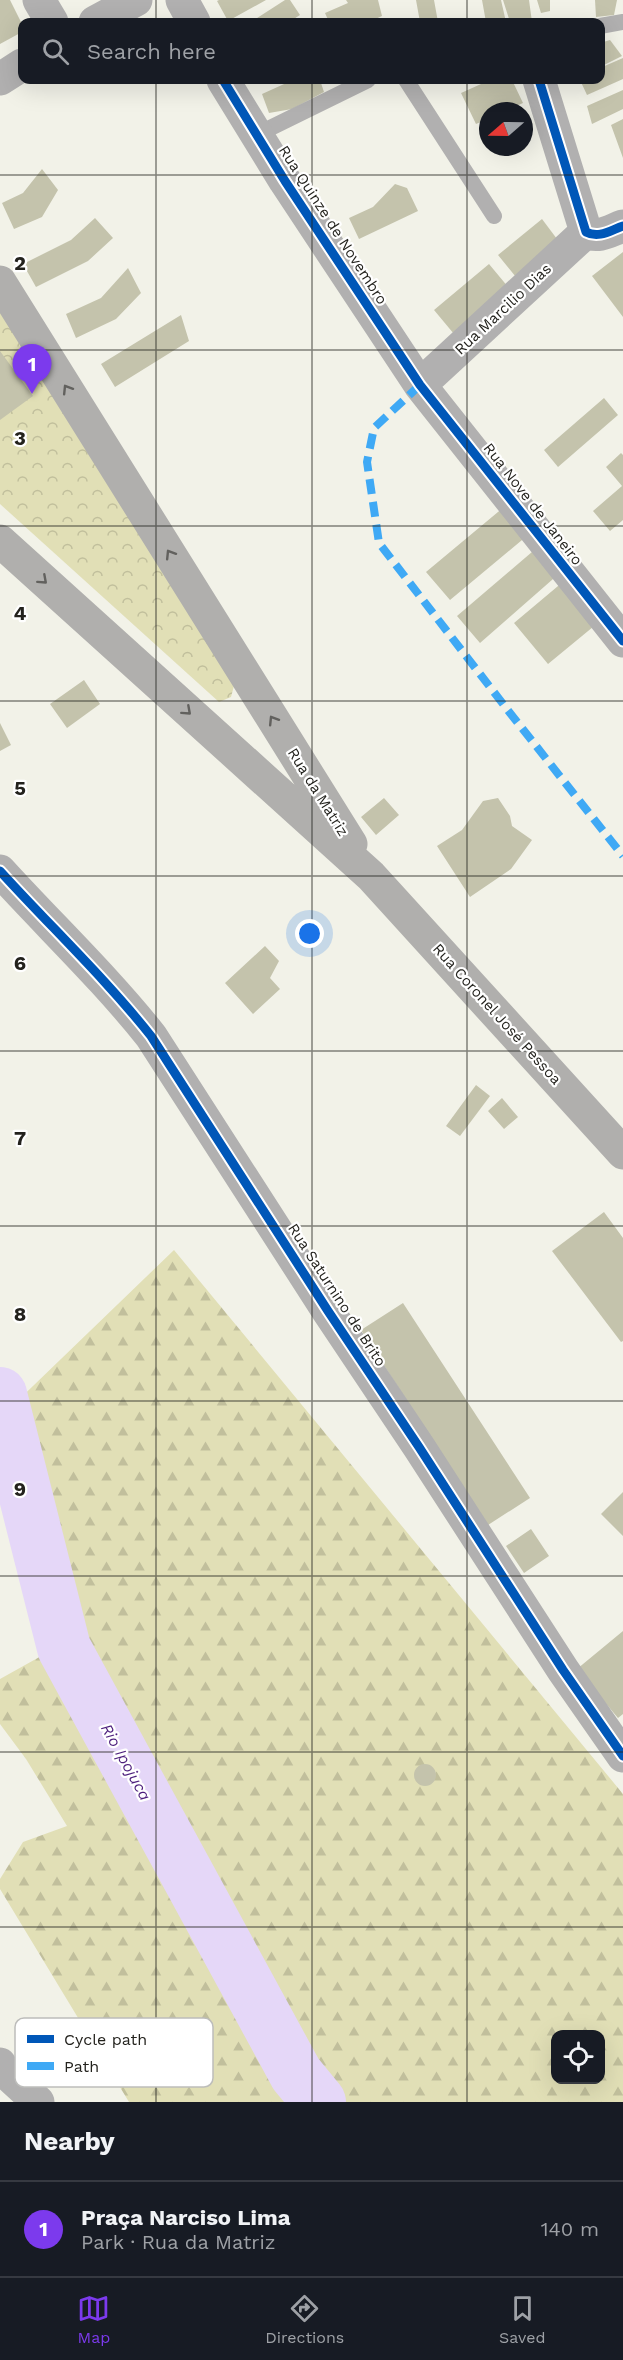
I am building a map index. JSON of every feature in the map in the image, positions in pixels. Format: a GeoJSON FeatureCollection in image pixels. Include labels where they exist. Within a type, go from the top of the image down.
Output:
{"type":"FeatureCollection","features":[{"type":"Feature","properties":{"kind":"main road","name":"Rua da Matriz"},"geometry":{"type":"LineString","coordinates":[[0,282],[371,876]]}},
{"type":"Feature","properties":{"kind":"main road","name":"Rua da Matriz"},"geometry":{"type":"LineString","coordinates":[[0,541],[371,876]]}},
{"type":"Feature","properties":{"kind":"main road","name":"Rua Coronel José Pessoa"},"geometry":{"type":"LineString","coordinates":[[371,876],[623,1153]]}},
{"type":"Feature","properties":{"kind":"street"},"geometry":{"type":"LineString","coordinates":[[39,0],[50,18]]}},
{"type":"Feature","properties":{"kind":"street"},"geometry":{"type":"LineString","coordinates":[[102,18],[136,0]]}},
{"type":"Feature","properties":{"kind":"street"},"geometry":{"type":"LineString","coordinates":[[182,0],[192,18]]}},
{"type":"Feature","properties":{"kind":"street"},"geometry":{"type":"LineString","coordinates":[[0,79],[18,68]]}},
{"type":"Feature","properties":{"kind":"street","name":"Rua Quinze de Novembro"},"geometry":{"type":"LineString","coordinates":[[225,84],[256,135],[420,385]]}},
{"type":"Feature","properties":{"kind":"street"},"geometry":{"type":"LineString","coordinates":[[540,84],[586,232],[592,235],[604,234],[621,227]]}},
{"type":"Feature","properties":{"kind":"street","name":"Rua Marcilio Dias"},"geometry":{"type":"LineString","coordinates":[[420,385],[586,232]]}},
{"type":"Feature","properties":{"kind":"street","name":"Rua Nove de Janeiro"},"geometry":{"type":"LineString","coordinates":[[420,385],[623,641]]}},
{"type":"Feature","properties":{"kind":"street","name":"Rua Saturnino de Brito"},"geometry":{"type":"LineString","coordinates":[[0,871],[64,941],[118,994],[151,1036],[556,1660],[623,1756]]}},
{"type":"Feature","properties":{"kind":"street"},"geometry":{"type":"LineString","coordinates":[[0,2066],[0,2075]]}},
{"type":"Feature","properties":{"kind":"street"},"geometry":{"type":"LineString","coordinates":[[0,2066],[15,2080]]}},
{"type":"Feature","properties":{"kind":"street"},"geometry":{"type":"LineString","coordinates":[[22,2087],[38,2102]]}},
{"type":"Feature","properties":{"kind":"lane"},"geometry":{"type":"LineString","coordinates":[[605,25],[623,22]]}},
{"type":"Feature","properties":{"kind":"lane"},"geometry":{"type":"LineString","coordinates":[[256,135],[360,84]]}},
{"type":"Feature","properties":{"kind":"lane"},"geometry":{"type":"LineString","coordinates":[[409,84],[494,216]]}},
{"type":"Feature","properties":{"kind":"green space"},"geometry":{"type":"Polygon","coordinates":[[[0,290],[235,682],[231,697],[219,702],[0,504],[0,290]]]}},
{"type":"Feature","properties":{"kind":"green space"},"geometry":{"type":"Polygon","coordinates":[[[174,1250],[623,1794],[623,2102],[331,2102],[126,1763],[5,1413],[174,1250]]]}},
{"type":"Feature","properties":{"kind":"green space"},"geometry":{"type":"Polygon","coordinates":[[[43,1655],[259,2054],[297,2102],[129,2102],[120,2087],[213,2087],[213,2018],[78,2018],[0,1889],[0,1879],[23,1842],[67,1826],[26,1759],[0,1724],[0,1679],[43,1655]]]}},
{"type":"Feature","properties":{"kind":"building"},"geometry":{"type":"Polygon","coordinates":[[[0,0],[10,0],[19,18],[18,34],[0,44],[0,0]]]}},
{"type":"Feature","properties":{"kind":"building"},"geometry":{"type":"Polygon","coordinates":[[[266,0],[233,18],[226,18],[217,1],[266,0]]]}},
{"type":"Feature","properties":{"kind":"building"},"geometry":{"type":"Polygon","coordinates":[[[285,0],[290,0],[300,15],[295,18],[257,18],[285,0]]]}},
{"type":"Feature","properties":{"kind":"building"},"geometry":{"type":"Polygon","coordinates":[[[346,0],[378,0],[382,16],[378,18],[327,18],[325,13],[348,3],[346,0]]]}},
{"type":"Feature","properties":{"kind":"building"},"geometry":{"type":"Polygon","coordinates":[[[416,0],[434,0],[437,18],[419,18],[416,0]]]}},
{"type":"Feature","properties":{"kind":"building"},"geometry":{"type":"Polygon","coordinates":[[[482,0],[501,0],[505,18],[485,18],[482,0]]]}},
{"type":"Feature","properties":{"kind":"building"},"geometry":{"type":"Polygon","coordinates":[[[503,0],[529,0],[531,18],[509,18],[503,0]]]}},
{"type":"Feature","properties":{"kind":"building"},"geometry":{"type":"Polygon","coordinates":[[[537,0],[550,0],[550,11],[541,13],[537,0]]]}},
{"type":"Feature","properties":{"kind":"building"},"geometry":{"type":"Polygon","coordinates":[[[595,0],[617,0],[614,15],[596,17],[595,0]]]}},
{"type":"Feature","properties":{"kind":"building"},"geometry":{"type":"Polygon","coordinates":[[[610,40],[622,56],[605,64],[605,42],[610,40]]]}},
{"type":"Feature","properties":{"kind":"building"},"geometry":{"type":"Polygon","coordinates":[[[623,58],[623,79],[587,95],[582,84],[605,84],[605,66],[623,58]]]}},
{"type":"Feature","properties":{"kind":"building"},"geometry":{"type":"Polygon","coordinates":[[[284,84],[321,84],[324,92],[292,109],[269,113],[262,94],[284,84]]]}},
{"type":"Feature","properties":{"kind":"building"},"geometry":{"type":"Polygon","coordinates":[[[481,84],[514,84],[523,102],[479,102],[479,123],[476,124],[461,93],[481,84]]]}},
{"type":"Feature","properties":{"kind":"building"},"geometry":{"type":"Polygon","coordinates":[[[623,90],[623,109],[592,124],[587,106],[623,90]]]}},
{"type":"Feature","properties":{"kind":"building"},"geometry":{"type":"Polygon","coordinates":[[[623,119],[623,158],[611,125],[623,119]]]}},
{"type":"Feature","properties":{"kind":"building"},"geometry":{"type":"Polygon","coordinates":[[[42,169],[58,190],[42,217],[14,229],[2,203],[23,193],[42,169]]]}},
{"type":"Feature","properties":{"kind":"building"},"geometry":{"type":"Polygon","coordinates":[[[395,184],[407,188],[418,211],[359,239],[349,218],[373,207],[395,184]]]}},
{"type":"Feature","properties":{"kind":"building"},"geometry":{"type":"Polygon","coordinates":[[[95,218],[113,238],[88,261],[36,287],[23,264],[71,240],[95,218]]]}},
{"type":"Feature","properties":{"kind":"building"},"geometry":{"type":"Polygon","coordinates":[[[542,219],[563,247],[520,282],[498,255],[542,219]]]}},
{"type":"Feature","properties":{"kind":"building"},"geometry":{"type":"Polygon","coordinates":[[[623,252],[623,317],[592,276],[623,252]]]}},
{"type":"Feature","properties":{"kind":"building"},"geometry":{"type":"Polygon","coordinates":[[[489,264],[514,294],[459,340],[434,310],[489,264]]]}},
{"type":"Feature","properties":{"kind":"building"},"geometry":{"type":"Polygon","coordinates":[[[128,268],[141,293],[116,319],[76,338],[66,314],[101,298],[128,268]]]}},
{"type":"Feature","properties":{"kind":"building"},"geometry":{"type":"Polygon","coordinates":[[[181,315],[189,341],[115,387],[101,364],[181,315]]]}},
{"type":"Feature","properties":{"kind":"building"},"geometry":{"type":"Polygon","coordinates":[[[0,351],[33,396],[0,420],[0,351]]]}},
{"type":"Feature","properties":{"kind":"building"},"geometry":{"type":"Polygon","coordinates":[[[604,398],[618,415],[558,467],[544,450],[604,398]]]}},
{"type":"Feature","properties":{"kind":"building"},"geometry":{"type":"Polygon","coordinates":[[[621,453],[623,455],[623,520],[610,531],[593,511],[622,486],[606,467],[621,453]]]}},
{"type":"Feature","properties":{"kind":"building"},"geometry":{"type":"Polygon","coordinates":[[[504,507],[528,535],[450,600],[426,572],[504,507]]]}},
{"type":"Feature","properties":{"kind":"building"},"geometry":{"type":"Polygon","coordinates":[[[539,546],[561,572],[480,643],[457,616],[539,546]]]}},
{"type":"Feature","properties":{"kind":"building"},"geometry":{"type":"Polygon","coordinates":[[[564,581],[599,622],[548,664],[514,623],[564,581]]]}},
{"type":"Feature","properties":{"kind":"building"},"geometry":{"type":"Polygon","coordinates":[[[84,680],[100,704],[67,728],[50,704],[84,680]]]}},
{"type":"Feature","properties":{"kind":"building"},"geometry":{"type":"Polygon","coordinates":[[[0,723],[11,745],[0,751],[0,723]]]}},
{"type":"Feature","properties":{"kind":"building"},"geometry":{"type":"Polygon","coordinates":[[[384,798],[399,815],[376,835],[361,817],[384,798]]]}},
{"type":"Feature","properties":{"kind":"building"},"geometry":{"type":"Polygon","coordinates":[[[498,798],[510,816],[512,826],[532,840],[511,869],[470,897],[437,846],[462,830],[483,801],[498,798]]]}},
{"type":"Feature","properties":{"kind":"building"},"geometry":{"type":"Polygon","coordinates":[[[265,946],[279,961],[270,978],[280,989],[253,1014],[225,983],[265,946]]]}},
{"type":"Feature","properties":{"kind":"building"},"geometry":{"type":"Polygon","coordinates":[[[476,1085],[490,1096],[460,1136],[446,1126],[476,1085]]]}},
{"type":"Feature","properties":{"kind":"building"},"geometry":{"type":"Polygon","coordinates":[[[502,1098],[518,1117],[504,1129],[488,1111],[502,1098]]]}},
{"type":"Feature","properties":{"kind":"building"},"geometry":{"type":"Polygon","coordinates":[[[604,1212],[623,1238],[623,1341],[621,1342],[552,1251],[604,1212]]]}},
{"type":"Feature","properties":{"kind":"building"},"geometry":{"type":"Polygon","coordinates":[[[403,1303],[530,1498],[488,1525],[361,1330],[403,1303]]]}},
{"type":"Feature","properties":{"kind":"building"},"geometry":{"type":"Polygon","coordinates":[[[623,1492],[623,1536],[601,1514],[623,1492]]]}},
{"type":"Feature","properties":{"kind":"building"},"geometry":{"type":"Polygon","coordinates":[[[531,1529],[549,1556],[524,1573],[506,1546],[531,1529]]]}},
{"type":"Feature","properties":{"kind":"building"},"geometry":{"type":"Polygon","coordinates":[[[623,1631],[623,1714],[618,1718],[577,1669],[623,1631]]]}},
{"type":"Feature","properties":{"kind":"building"},"geometry":{"type":"Polygon","coordinates":[[[425,1764],[433,1767],[436,1775],[433,1783],[425,1786],[417,1783],[414,1775],[417,1767],[425,1764]]]}},
{"type":"Feature","properties":{"kind":"waterway","name":"Rio Ipojuca"},"geometry":{"type":"LineString","coordinates":[[0,1394],[64,1648],[296,2074],[319,2102]]}},
{"type":"Feature","properties":{"kind":"marked path"},"geometry":{"type":"LineString","coordinates":[[420,385],[374,428],[367,462],[379,543],[623,856]]}},
{"type":"Feature","properties":{"kind":"cycle path"},"geometry":{"type":"LineString","coordinates":[[225,84],[285,181],[420,385],[623,641]]}},
{"type":"Feature","properties":{"kind":"cycle path"},"geometry":{"type":"LineString","coordinates":[[540,84],[586,232],[596,235],[623,226]]}},
{"type":"Feature","properties":{"kind":"cycle path"},"geometry":{"type":"LineString","coordinates":[[0,871],[96,973],[151,1036],[563,1670],[623,1756]]}},
{"type":"Feature","properties":{"kind":"place","name":"Praça Narciso Lima"},"geometry":{"type":"Point","coordinates":[32,394]}}]}
